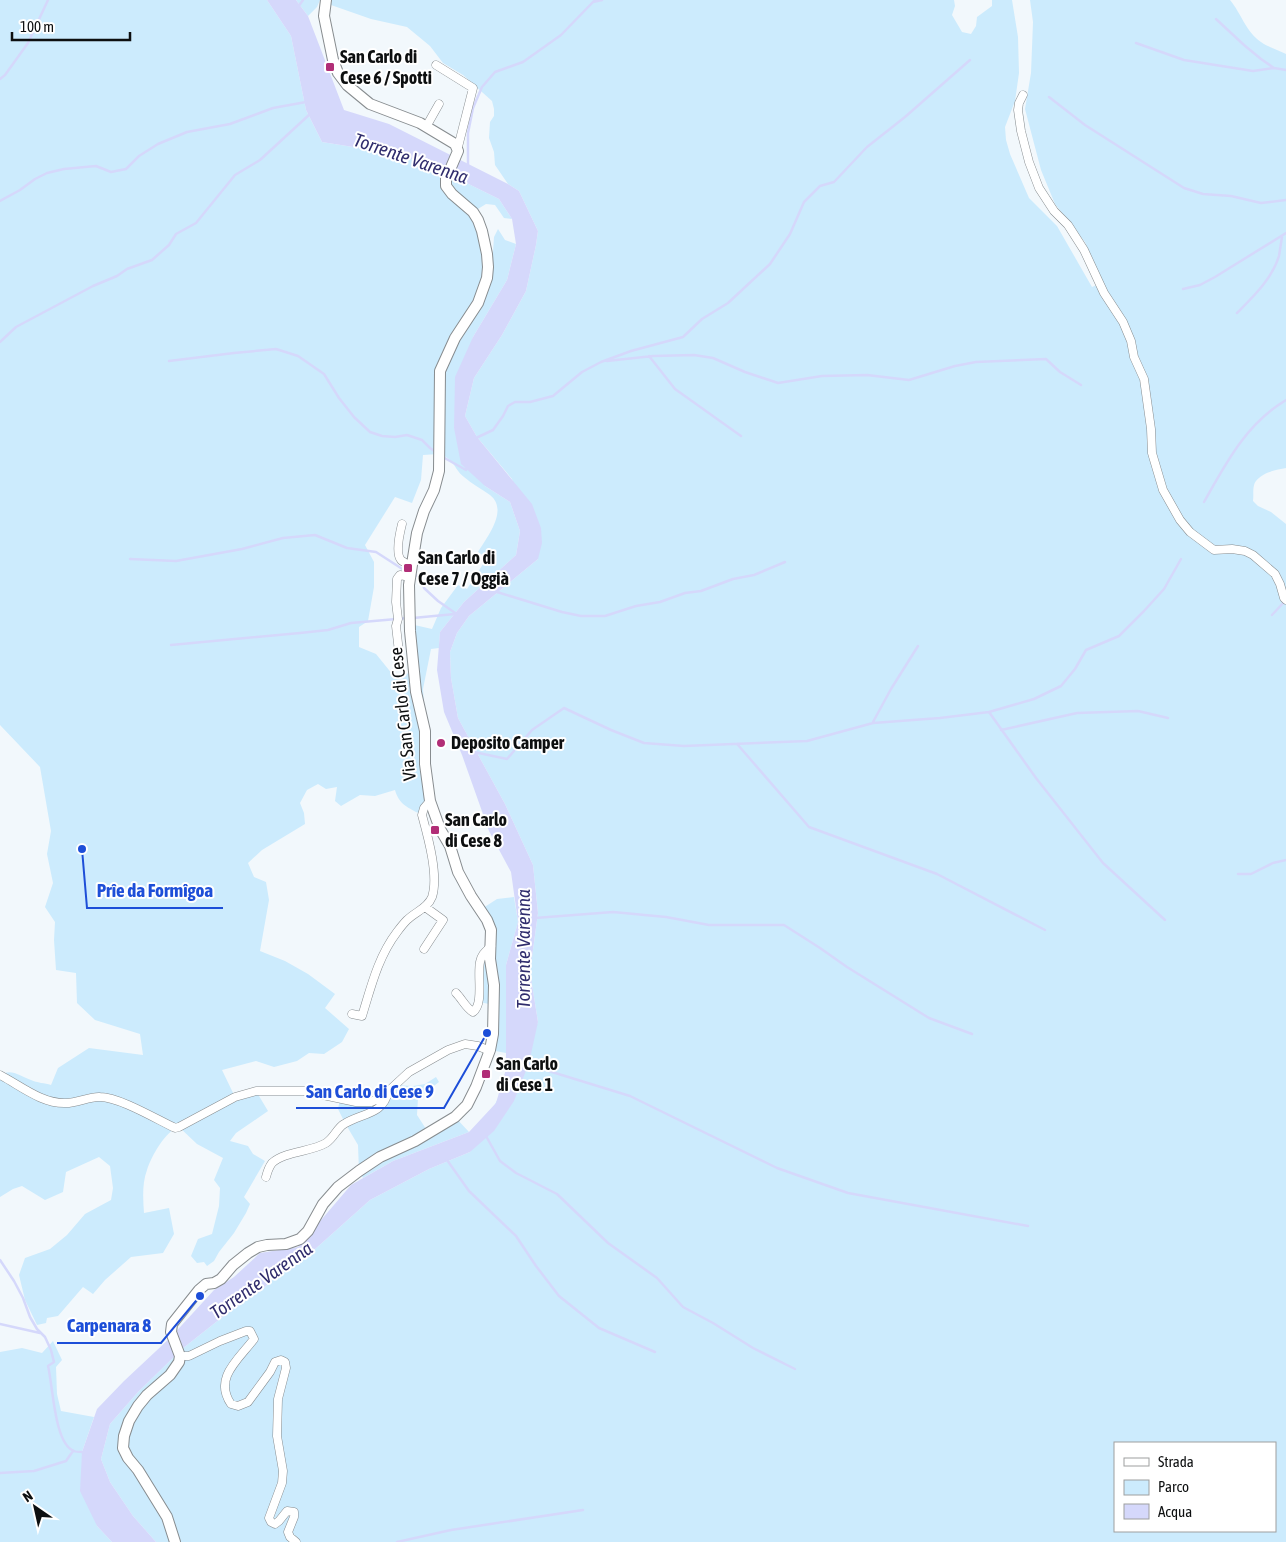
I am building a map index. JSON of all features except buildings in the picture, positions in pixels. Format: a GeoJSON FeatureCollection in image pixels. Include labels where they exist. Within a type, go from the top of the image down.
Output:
{"type":"FeatureCollection","features":[{"type":"Feature","properties":{"kind":"street"},"geometry":{"type":"LineString","coordinates":[[326,0],[324,16],[338,62],[338,73],[346,84],[370,104],[407,117],[455,144],[458,149]]}},
{"type":"Feature","properties":{"kind":"street"},"geometry":{"type":"LineString","coordinates":[[436,64],[473,88],[458,149]]}},
{"type":"Feature","properties":{"kind":"street"},"geometry":{"type":"LineString","coordinates":[[1023,95],[1018,110],[1021,131],[1029,162],[1039,188],[1054,211],[1068,225],[1084,250],[1104,293],[1123,322],[1131,341],[1134,358],[1144,379],[1152,453],[1163,490],[1180,520],[1190,532],[1214,550],[1232,549],[1245,551],[1253,556],[1275,574],[1286,600]]}},
{"type":"Feature","properties":{"kind":"street"},"geometry":{"type":"LineString","coordinates":[[426,127],[440,104]]}},
{"type":"Feature","properties":{"kind":"street","name":"Via San Carlo di Cese"},"geometry":{"type":"LineString","coordinates":[[182,1355],[172,1332],[172,1324],[199,1290],[206,1284],[214,1283],[221,1279],[233,1265],[258,1247],[286,1244],[300,1239],[308,1231],[328,1198],[359,1170],[380,1157],[415,1141],[455,1117],[467,1105],[490,1051],[493,1034],[494,986],[490,960],[490,930],[487,920],[458,872],[450,846],[440,829],[430,800],[425,764],[425,731],[413,671],[408,585],[417,533],[434,490],[439,471],[440,371],[455,338],[478,303],[487,278],[487,254],[478,220],[473,212],[452,194],[446,186],[446,179],[458,149]]}},
{"type":"Feature","properties":{"kind":"street"},"geometry":{"type":"LineString","coordinates":[[402,524],[398,553],[401,560],[411,566]]}},
{"type":"Feature","properties":{"kind":"street","name":"Via San Carlo di Cese"},"geometry":{"type":"LineString","coordinates":[[399,652],[396,626],[398,619],[396,602],[397,579],[400,575],[410,577]]}},
{"type":"Feature","properties":{"kind":"street"},"geometry":{"type":"LineString","coordinates":[[352,1014],[362,1016],[378,964],[396,933],[408,919],[425,907],[432,899],[434,886],[430,846],[422,815],[424,808],[430,800]]}},
{"type":"Feature","properties":{"kind":"street"},"geometry":{"type":"LineString","coordinates":[[424,949],[443,920],[425,907]]}},
{"type":"Feature","properties":{"kind":"street"},"geometry":{"type":"LineString","coordinates":[[456,993],[464,1000],[470,1011],[476,1010],[479,1002],[480,962],[483,953],[490,946]]}},
{"type":"Feature","properties":{"kind":"street"},"geometry":{"type":"LineString","coordinates":[[0,1075],[46,1100],[66,1103],[99,1096],[116,1100],[175,1128],[235,1097],[256,1091],[304,1090],[356,1102],[371,1102],[382,1096],[409,1072],[448,1050],[465,1044],[478,1046],[490,1051]]}},
{"type":"Feature","properties":{"kind":"street"},"geometry":{"type":"LineString","coordinates":[[266,1177],[270,1165],[280,1158],[326,1143],[344,1124],[380,1108],[386,1100],[388,1091]]}},
{"type":"Feature","properties":{"kind":"street"},"geometry":{"type":"LineString","coordinates":[[175,1542],[167,1517],[123,1448],[124,1436],[129,1421],[147,1395],[170,1375],[182,1355],[189,1356],[246,1331],[250,1331],[254,1339],[230,1367],[224,1389],[230,1404],[238,1406],[248,1402],[275,1362],[281,1360],[285,1362],[286,1368],[278,1399],[278,1436],[283,1471],[282,1483],[269,1518],[275,1524],[280,1521],[287,1511],[294,1512],[288,1532],[290,1537],[296,1542]]}},
{"type":"Feature","properties":{"kind":"green space"},"geometry":{"type":"Polygon","coordinates":[[[0,0],[267,0],[291,36],[306,110],[322,142],[384,152],[426,163],[499,199],[512,219],[504,218],[495,205],[486,204],[473,212],[492,267],[494,237],[498,229],[505,240],[516,244],[507,280],[473,337],[454,428],[485,486],[510,502],[520,531],[516,555],[464,602],[440,632],[439,648],[431,649],[423,689],[430,801],[422,815],[402,803],[395,790],[375,796],[360,795],[341,806],[335,801],[337,787],[326,789],[318,784],[307,790],[300,803],[304,813],[305,824],[262,850],[248,863],[254,877],[266,882],[269,900],[260,951],[285,961],[308,974],[335,994],[325,1008],[349,1029],[342,1042],[324,1054],[309,1053],[297,1061],[274,1067],[256,1061],[222,1070],[235,1097],[256,1091],[268,1111],[236,1133],[230,1141],[248,1146],[253,1154],[265,1161],[244,1197],[250,1204],[234,1233],[214,1261],[207,1266],[204,1262],[197,1263],[191,1256],[198,1239],[212,1234],[219,1206],[220,1188],[214,1180],[223,1158],[197,1144],[179,1127],[174,1129],[164,1138],[155,1151],[145,1175],[143,1197],[144,1213],[169,1208],[174,1234],[163,1253],[131,1257],[105,1280],[93,1294],[83,1287],[58,1316],[47,1318],[46,1323],[37,1325],[25,1300],[19,1275],[25,1258],[50,1249],[67,1235],[85,1214],[111,1200],[113,1188],[110,1166],[99,1157],[66,1172],[63,1192],[45,1200],[22,1186],[0,1197],[0,1075],[12,1072],[33,1081],[51,1085],[58,1068],[89,1048],[143,1055],[140,1034],[95,1020],[77,1003],[76,973],[56,970],[55,922],[45,907],[53,883],[47,854],[51,831],[40,767],[0,725],[0,0]],[[439,454],[423,455],[421,480],[412,503],[395,497],[365,545],[374,562],[374,587],[368,621],[359,627],[359,647],[376,654],[393,675],[413,673],[410,624],[432,629],[441,608],[458,585],[467,589],[487,558],[478,552],[491,531],[497,516],[495,501],[490,495],[464,477],[451,461],[439,454]]]}},
{"type":"Feature","properties":{"kind":"green space"},"geometry":{"type":"Polygon","coordinates":[[[296,0],[320,0],[317,7],[308,16],[296,0]]]}},
{"type":"Feature","properties":{"kind":"green space"},"geometry":{"type":"Polygon","coordinates":[[[332,0],[954,0],[955,6],[952,15],[962,32],[971,34],[976,26],[977,17],[992,6],[992,0],[1012,0],[1018,37],[1019,73],[1015,101],[1005,127],[1006,140],[1029,198],[1057,226],[1092,287],[1102,283],[1085,242],[1055,204],[1041,170],[1025,109],[1031,73],[1033,22],[1030,0],[1230,0],[1256,38],[1286,54],[1286,468],[1262,475],[1256,481],[1253,501],[1286,524],[1286,1542],[156,1542],[133,1516],[110,1482],[101,1459],[110,1424],[138,1392],[182,1349],[230,1311],[262,1290],[288,1264],[304,1259],[370,1200],[429,1169],[470,1152],[538,1022],[530,972],[538,913],[533,865],[505,804],[458,718],[451,678],[450,652],[457,633],[469,616],[538,559],[512,479],[477,437],[465,416],[474,378],[502,335],[526,291],[538,231],[519,191],[508,184],[495,165],[494,152],[489,138],[490,122],[494,116],[492,101],[463,75],[443,63],[430,46],[407,27],[371,19],[331,5],[332,0]]]}},
{"type":"Feature","properties":{"kind":"green space"},"geometry":{"type":"Polygon","coordinates":[[[514,897],[518,922],[506,965],[506,1053],[490,1050],[494,1005],[479,1002],[479,962],[491,946],[480,910],[497,899],[514,897]]]}},
{"type":"Feature","properties":{"kind":"green space"},"geometry":{"type":"Polygon","coordinates":[[[436,1077],[439,1082],[418,1098],[417,1115],[428,1132],[455,1117],[469,1132],[393,1161],[363,1178],[359,1171],[358,1145],[338,1109],[340,1099],[371,1102],[394,1085],[413,1086],[425,1084],[436,1077]]]}},
{"type":"Feature","properties":{"kind":"green space"},"geometry":{"type":"Polygon","coordinates":[[[53,1341],[62,1360],[56,1367],[57,1394],[61,1411],[94,1417],[82,1452],[97,1526],[112,1542],[0,1542],[0,1352],[22,1348],[42,1353],[53,1341]]]}},
{"type":"Feature","properties":{"kind":"water","name":"Torrente Varenna"},"geometry":{"type":"Polygon","coordinates":[[[267,0],[296,0],[308,16],[344,110],[389,124],[508,184],[519,191],[538,231],[526,291],[502,335],[474,378],[465,416],[477,437],[532,504],[541,528],[542,543],[538,559],[469,616],[457,633],[450,652],[451,678],[458,718],[505,804],[533,865],[538,913],[530,972],[538,1022],[529,1063],[514,1101],[494,1131],[470,1152],[429,1169],[370,1200],[304,1259],[288,1264],[262,1290],[230,1311],[182,1349],[138,1392],[110,1424],[101,1459],[110,1482],[133,1516],[156,1542],[112,1542],[97,1526],[80,1491],[82,1452],[97,1409],[171,1337],[214,1290],[234,1277],[260,1253],[298,1247],[351,1185],[393,1161],[469,1132],[496,1103],[506,1069],[506,965],[518,922],[511,872],[489,831],[462,755],[444,712],[437,670],[440,632],[464,602],[516,555],[520,531],[510,502],[485,486],[461,464],[454,428],[455,377],[473,337],[507,280],[516,244],[512,219],[499,199],[426,163],[384,152],[322,142],[306,110],[291,36],[267,0]]]}},
{"type":"Feature","properties":{"kind":"waterway"},"geometry":{"type":"LineString","coordinates":[[0,79],[28,43],[48,0]]}},
{"type":"Feature","properties":{"kind":"waterway"},"geometry":{"type":"LineString","coordinates":[[298,7],[303,0]]}},
{"type":"Feature","properties":{"kind":"waterway","name":"Torrente Varenna"},"geometry":{"type":"LineString","coordinates":[[468,166],[468,133],[473,108],[482,87],[495,72],[523,62],[561,35],[595,0]]}},
{"type":"Feature","properties":{"kind":"waterway"},"geometry":{"type":"LineString","coordinates":[[593,2],[602,0]]}},
{"type":"Feature","properties":{"kind":"waterway"},"geometry":{"type":"LineString","coordinates":[[1216,19],[1261,59],[1274,68],[1286,70]]}},
{"type":"Feature","properties":{"kind":"waterway"},"geometry":{"type":"LineString","coordinates":[[1136,43],[1184,60],[1253,71],[1274,68]]}},
{"type":"Feature","properties":{"kind":"waterway"},"geometry":{"type":"LineString","coordinates":[[476,438],[493,430],[508,406],[515,402],[530,402],[553,396],[582,372],[601,362],[631,351],[683,337],[702,319],[728,303],[770,264],[790,234],[804,202],[820,186],[834,182],[867,147],[905,117],[970,60]]}},
{"type":"Feature","properties":{"kind":"waterway"},"geometry":{"type":"LineString","coordinates":[[1049,97],[1085,125],[1184,188],[1203,194],[1231,196],[1261,203],[1286,200]]}},
{"type":"Feature","properties":{"kind":"waterway"},"geometry":{"type":"LineString","coordinates":[[0,201],[47,173],[64,169],[96,166],[111,172],[126,169],[139,156],[158,144],[187,132],[230,124],[273,108],[306,102]]}},
{"type":"Feature","properties":{"kind":"waterway"},"geometry":{"type":"LineString","coordinates":[[0,342],[16,327],[93,286],[117,276],[127,269],[152,260],[169,245],[176,234],[196,223],[235,175],[260,160],[310,114]]}},
{"type":"Feature","properties":{"kind":"waterway"},"geometry":{"type":"LineString","coordinates":[[1183,289],[1200,285],[1215,277],[1286,233]]}},
{"type":"Feature","properties":{"kind":"waterway"},"geometry":{"type":"LineString","coordinates":[[1237,313],[1272,272],[1279,256],[1282,237]]}},
{"type":"Feature","properties":{"kind":"waterway"},"geometry":{"type":"LineString","coordinates":[[169,361],[276,349],[298,356],[324,374],[354,417],[370,432],[382,436],[395,437],[407,435],[422,440],[437,453]]}},
{"type":"Feature","properties":{"kind":"waterway"},"geometry":{"type":"LineString","coordinates":[[607,361],[653,356],[694,355],[713,358],[745,372],[778,383],[822,376],[867,375],[909,380],[955,366],[976,362],[1046,359],[1060,372],[1081,385]]}},
{"type":"Feature","properties":{"kind":"waterway"},"geometry":{"type":"LineString","coordinates":[[649,356],[675,389],[741,436]]}},
{"type":"Feature","properties":{"kind":"waterway"},"geometry":{"type":"LineString","coordinates":[[1204,502],[1238,445],[1259,421],[1286,400]]}},
{"type":"Feature","properties":{"kind":"waterway"},"geometry":{"type":"LineString","coordinates":[[441,456],[466,470],[467,467]]}},
{"type":"Feature","properties":{"kind":"waterway"},"geometry":{"type":"LineString","coordinates":[[130,559],[176,561],[242,549],[283,538],[315,535],[347,548],[376,552],[407,572]]}},
{"type":"Feature","properties":{"kind":"waterway"},"geometry":{"type":"LineString","coordinates":[[474,752],[507,759],[532,730],[564,708],[644,743],[684,746],[807,741],[873,723],[989,712],[1034,699],[1061,686],[1075,669],[1086,650],[1119,636],[1144,611],[1164,589],[1181,559]]}},
{"type":"Feature","properties":{"kind":"waterway"},"geometry":{"type":"LineString","coordinates":[[497,592],[562,612],[581,616],[605,616],[636,606],[660,602],[685,593],[701,591],[733,579],[754,575],[785,562]]}},
{"type":"Feature","properties":{"kind":"waterway"},"geometry":{"type":"LineString","coordinates":[[414,575],[421,577],[424,588],[458,615]]}},
{"type":"Feature","properties":{"kind":"waterway"},"geometry":{"type":"LineString","coordinates":[[1272,615],[1285,601]]}},
{"type":"Feature","properties":{"kind":"waterway"},"geometry":{"type":"LineString","coordinates":[[413,618],[455,614]]}},
{"type":"Feature","properties":{"kind":"waterway"},"geometry":{"type":"LineString","coordinates":[[171,645],[328,630],[351,623],[408,618]]}},
{"type":"Feature","properties":{"kind":"waterway"},"geometry":{"type":"LineString","coordinates":[[873,722],[918,646]]}},
{"type":"Feature","properties":{"kind":"waterway"},"geometry":{"type":"LineString","coordinates":[[1001,730],[1077,713],[1138,711],[1168,718]]}},
{"type":"Feature","properties":{"kind":"waterway"},"geometry":{"type":"LineString","coordinates":[[989,712],[1036,778],[1103,863],[1165,920]]}},
{"type":"Feature","properties":{"kind":"waterway"},"geometry":{"type":"LineString","coordinates":[[738,745],[809,827],[937,874],[1045,930]]}},
{"type":"Feature","properties":{"kind":"waterway"},"geometry":{"type":"LineString","coordinates":[[1238,874],[1251,874],[1273,863],[1286,860]]}},
{"type":"Feature","properties":{"kind":"waterway","name":"Torrente Varenna"},"geometry":{"type":"LineString","coordinates":[[535,918],[613,912],[666,917],[709,925],[784,925],[929,1018],[972,1034]]}},
{"type":"Feature","properties":{"kind":"waterway"},"geometry":{"type":"LineString","coordinates":[[526,1064],[630,1096],[777,1168],[848,1193],[1028,1226]]}},
{"type":"Feature","properties":{"kind":"waterway"},"geometry":{"type":"LineString","coordinates":[[486,1136],[500,1161],[516,1173],[557,1194],[608,1243],[657,1278],[683,1307],[753,1348],[795,1369]]}},
{"type":"Feature","properties":{"kind":"waterway"},"geometry":{"type":"LineString","coordinates":[[447,1160],[469,1191],[516,1236],[559,1296],[599,1328],[655,1352]]}},
{"type":"Feature","properties":{"kind":"waterway"},"geometry":{"type":"LineString","coordinates":[[0,1260],[23,1298],[30,1317],[37,1329],[45,1337],[51,1350],[54,1362],[48,1366],[55,1413],[62,1437],[67,1446],[75,1451],[82,1452]]}},
{"type":"Feature","properties":{"kind":"waterway"},"geometry":{"type":"LineString","coordinates":[[0,1324],[40,1333]]}},
{"type":"Feature","properties":{"kind":"waterway"},"geometry":{"type":"LineString","coordinates":[[0,1473],[34,1471],[66,1461],[73,1451]]}},
{"type":"Feature","properties":{"kind":"waterway"},"geometry":{"type":"LineString","coordinates":[[397,1542],[451,1530],[583,1510]]}},
{"type":"Feature","properties":{"kind":"place","name":"San Carlo di Cese 6 / Spotti"},"geometry":{"type":"Point","coordinates":[330,67]}},
{"type":"Feature","properties":{"kind":"place","name":"San Carlo di Cese 7 / Oggià"},"geometry":{"type":"Point","coordinates":[408,568]}},
{"type":"Feature","properties":{"kind":"place","name":"Deposito Camper"},"geometry":{"type":"Point","coordinates":[441,743]}},
{"type":"Feature","properties":{"kind":"place","name":"San Carlo di Cese 8"},"geometry":{"type":"Point","coordinates":[435,830]}},
{"type":"Feature","properties":{"kind":"place","name":"Prîe da Formîgoa"},"geometry":{"type":"Point","coordinates":[82,849]}},
{"type":"Feature","properties":{"kind":"place","name":"San Carlo di Cese 9"},"geometry":{"type":"Point","coordinates":[487,1033]}},
{"type":"Feature","properties":{"kind":"place","name":"San Carlo di Cese 1"},"geometry":{"type":"Point","coordinates":[486,1074]}},
{"type":"Feature","properties":{"kind":"place","name":"Carpenara 8"},"geometry":{"type":"Point","coordinates":[200,1296]}}]}
